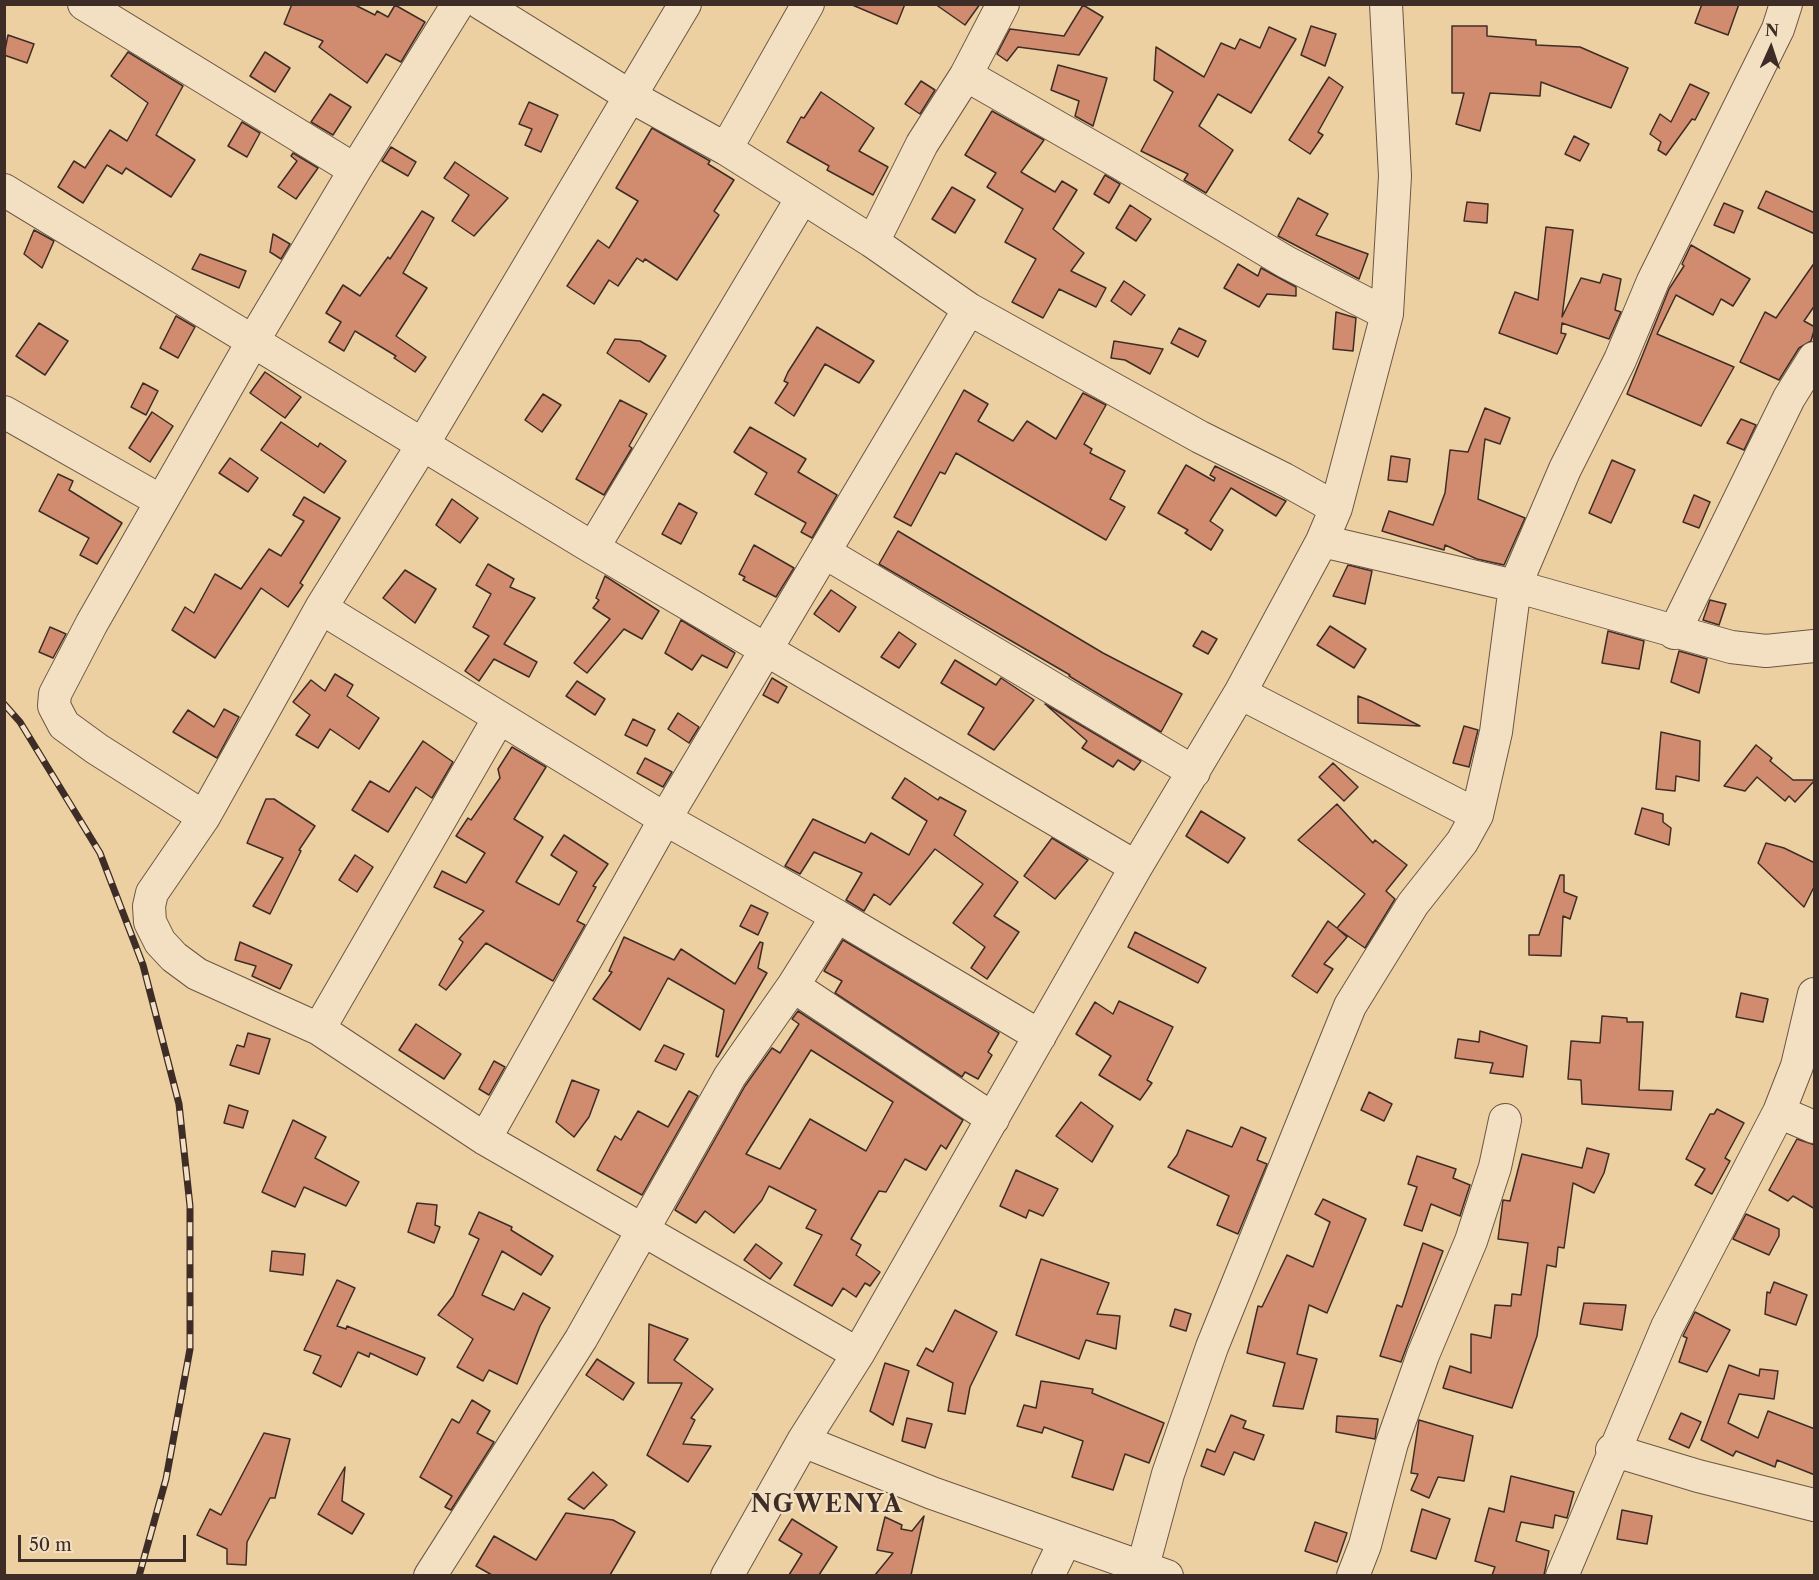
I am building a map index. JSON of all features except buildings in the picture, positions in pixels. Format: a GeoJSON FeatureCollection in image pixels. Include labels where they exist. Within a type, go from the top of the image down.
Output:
{"type":"FeatureCollection","features":[{"type":"Feature","properties":{"kind":"street"},"geometry":{"type":"LineString","coordinates":[[84,4],[355,170]]}},
{"type":"Feature","properties":{"kind":"street"},"geometry":{"type":"LineString","coordinates":[[204,817],[97,749],[64,725],[54,706],[55,694],[92,623],[253,340],[458,4]]}},
{"type":"Feature","properties":{"kind":"street"},"geometry":{"type":"LineString","coordinates":[[482,4],[630,96],[726,149],[873,242],[969,309],[1200,437],[1336,508]]}},
{"type":"Feature","properties":{"kind":"street"},"geometry":{"type":"LineString","coordinates":[[686,4],[423,444],[321,608],[204,817],[152,893],[149,906],[150,922],[160,942],[174,957],[198,974],[319,1029],[485,1139],[858,1353]]}},
{"type":"Feature","properties":{"kind":"street"},"geometry":{"type":"LineString","coordinates":[[726,149],[808,4]]}},
{"type":"Feature","properties":{"kind":"street"},"geometry":{"type":"LineString","coordinates":[[873,242],[922,144],[966,75],[1003,4]]}},
{"type":"Feature","properties":{"kind":"street"},"geometry":{"type":"LineString","coordinates":[[727,1575],[858,1353],[1136,867],[1240,693],[1322,541],[1336,508],[1387,314],[1395,176],[1386,4]]}},
{"type":"Feature","properties":{"kind":"street"},"geometry":{"type":"LineString","coordinates":[[804,1442],[932,1493],[1155,1571],[1168,1474],[1212,1347],[1350,1006],[1413,904],[1462,842],[1478,815],[1496,732],[1515,586],[1566,469],[1620,360],[1653,281],[1778,29],[1786,4]]}},
{"type":"Feature","properties":{"kind":"street"},"geometry":{"type":"LineString","coordinates":[[966,75],[1286,262],[1387,314]]}},
{"type":"Feature","properties":{"kind":"street"},"geometry":{"type":"LineString","coordinates":[[4,190],[593,549],[767,648],[1136,867]]}},
{"type":"Feature","properties":{"kind":"street"},"geometry":{"type":"LineString","coordinates":[[593,549],[802,198]]}},
{"type":"Feature","properties":{"kind":"street"},"geometry":{"type":"LineString","coordinates":[[485,1139],[665,819],[969,309]]}},
{"type":"Feature","properties":{"kind":"street"},"geometry":{"type":"LineString","coordinates":[[1674,633],[1789,398],[1815,358]]}},
{"type":"Feature","properties":{"kind":"street"},"geometry":{"type":"LineString","coordinates":[[4,412],[161,501]]}},
{"type":"Feature","properties":{"kind":"street"},"geometry":{"type":"LineString","coordinates":[[1322,541],[1515,586],[1674,633],[1731,647],[1766,651],[1815,645]]}},
{"type":"Feature","properties":{"kind":"street"},"geometry":{"type":"LineString","coordinates":[[824,552],[1194,772]]}},
{"type":"Feature","properties":{"kind":"street"},"geometry":{"type":"LineString","coordinates":[[321,608],[665,819],[837,916],[1040,1036]]}},
{"type":"Feature","properties":{"kind":"street"},"geometry":{"type":"LineString","coordinates":[[1240,693],[1478,815]]}},
{"type":"Feature","properties":{"kind":"street"},"geometry":{"type":"LineString","coordinates":[[319,1029],[498,718]]}},
{"type":"Feature","properties":{"kind":"street"},"geometry":{"type":"LineString","coordinates":[[430,1575],[581,1339],[730,1076],[794,986],[837,916]]}},
{"type":"Feature","properties":{"kind":"street"},"geometry":{"type":"LineString","coordinates":[[794,986],[993,1119]]}},
{"type":"Feature","properties":{"kind":"street"},"geometry":{"type":"LineString","coordinates":[[1562,1575],[1612,1450],[1667,1327],[1806,1064],[1815,994]]}},
{"type":"Feature","properties":{"kind":"street"},"geometry":{"type":"LineString","coordinates":[[1779,1112],[1815,1127]]}},
{"type":"Feature","properties":{"kind":"street"},"geometry":{"type":"LineString","coordinates":[[1353,1575],[1365,1545],[1392,1443],[1423,1355],[1471,1241],[1495,1167],[1505,1119]]}},
{"type":"Feature","properties":{"kind":"street"},"geometry":{"type":"LineString","coordinates":[[1612,1450],[1698,1476],[1815,1505]]}},
{"type":"Feature","properties":{"kind":"street"},"geometry":{"type":"LineString","coordinates":[[1048,1575],[1065,1541]]}},
{"type":"Feature","properties":{"kind":"railway"},"geometry":{"type":"LineString","coordinates":[[4,704],[20,722],[100,853],[143,965],[179,1104],[190,1206],[190,1349],[166,1479],[139,1576]]}},
{"type":"Feature","properties":{"kind":"district","name":"NGWENYA"},"geometry":{"type":"Point","coordinates":[827,1505]}}]}
